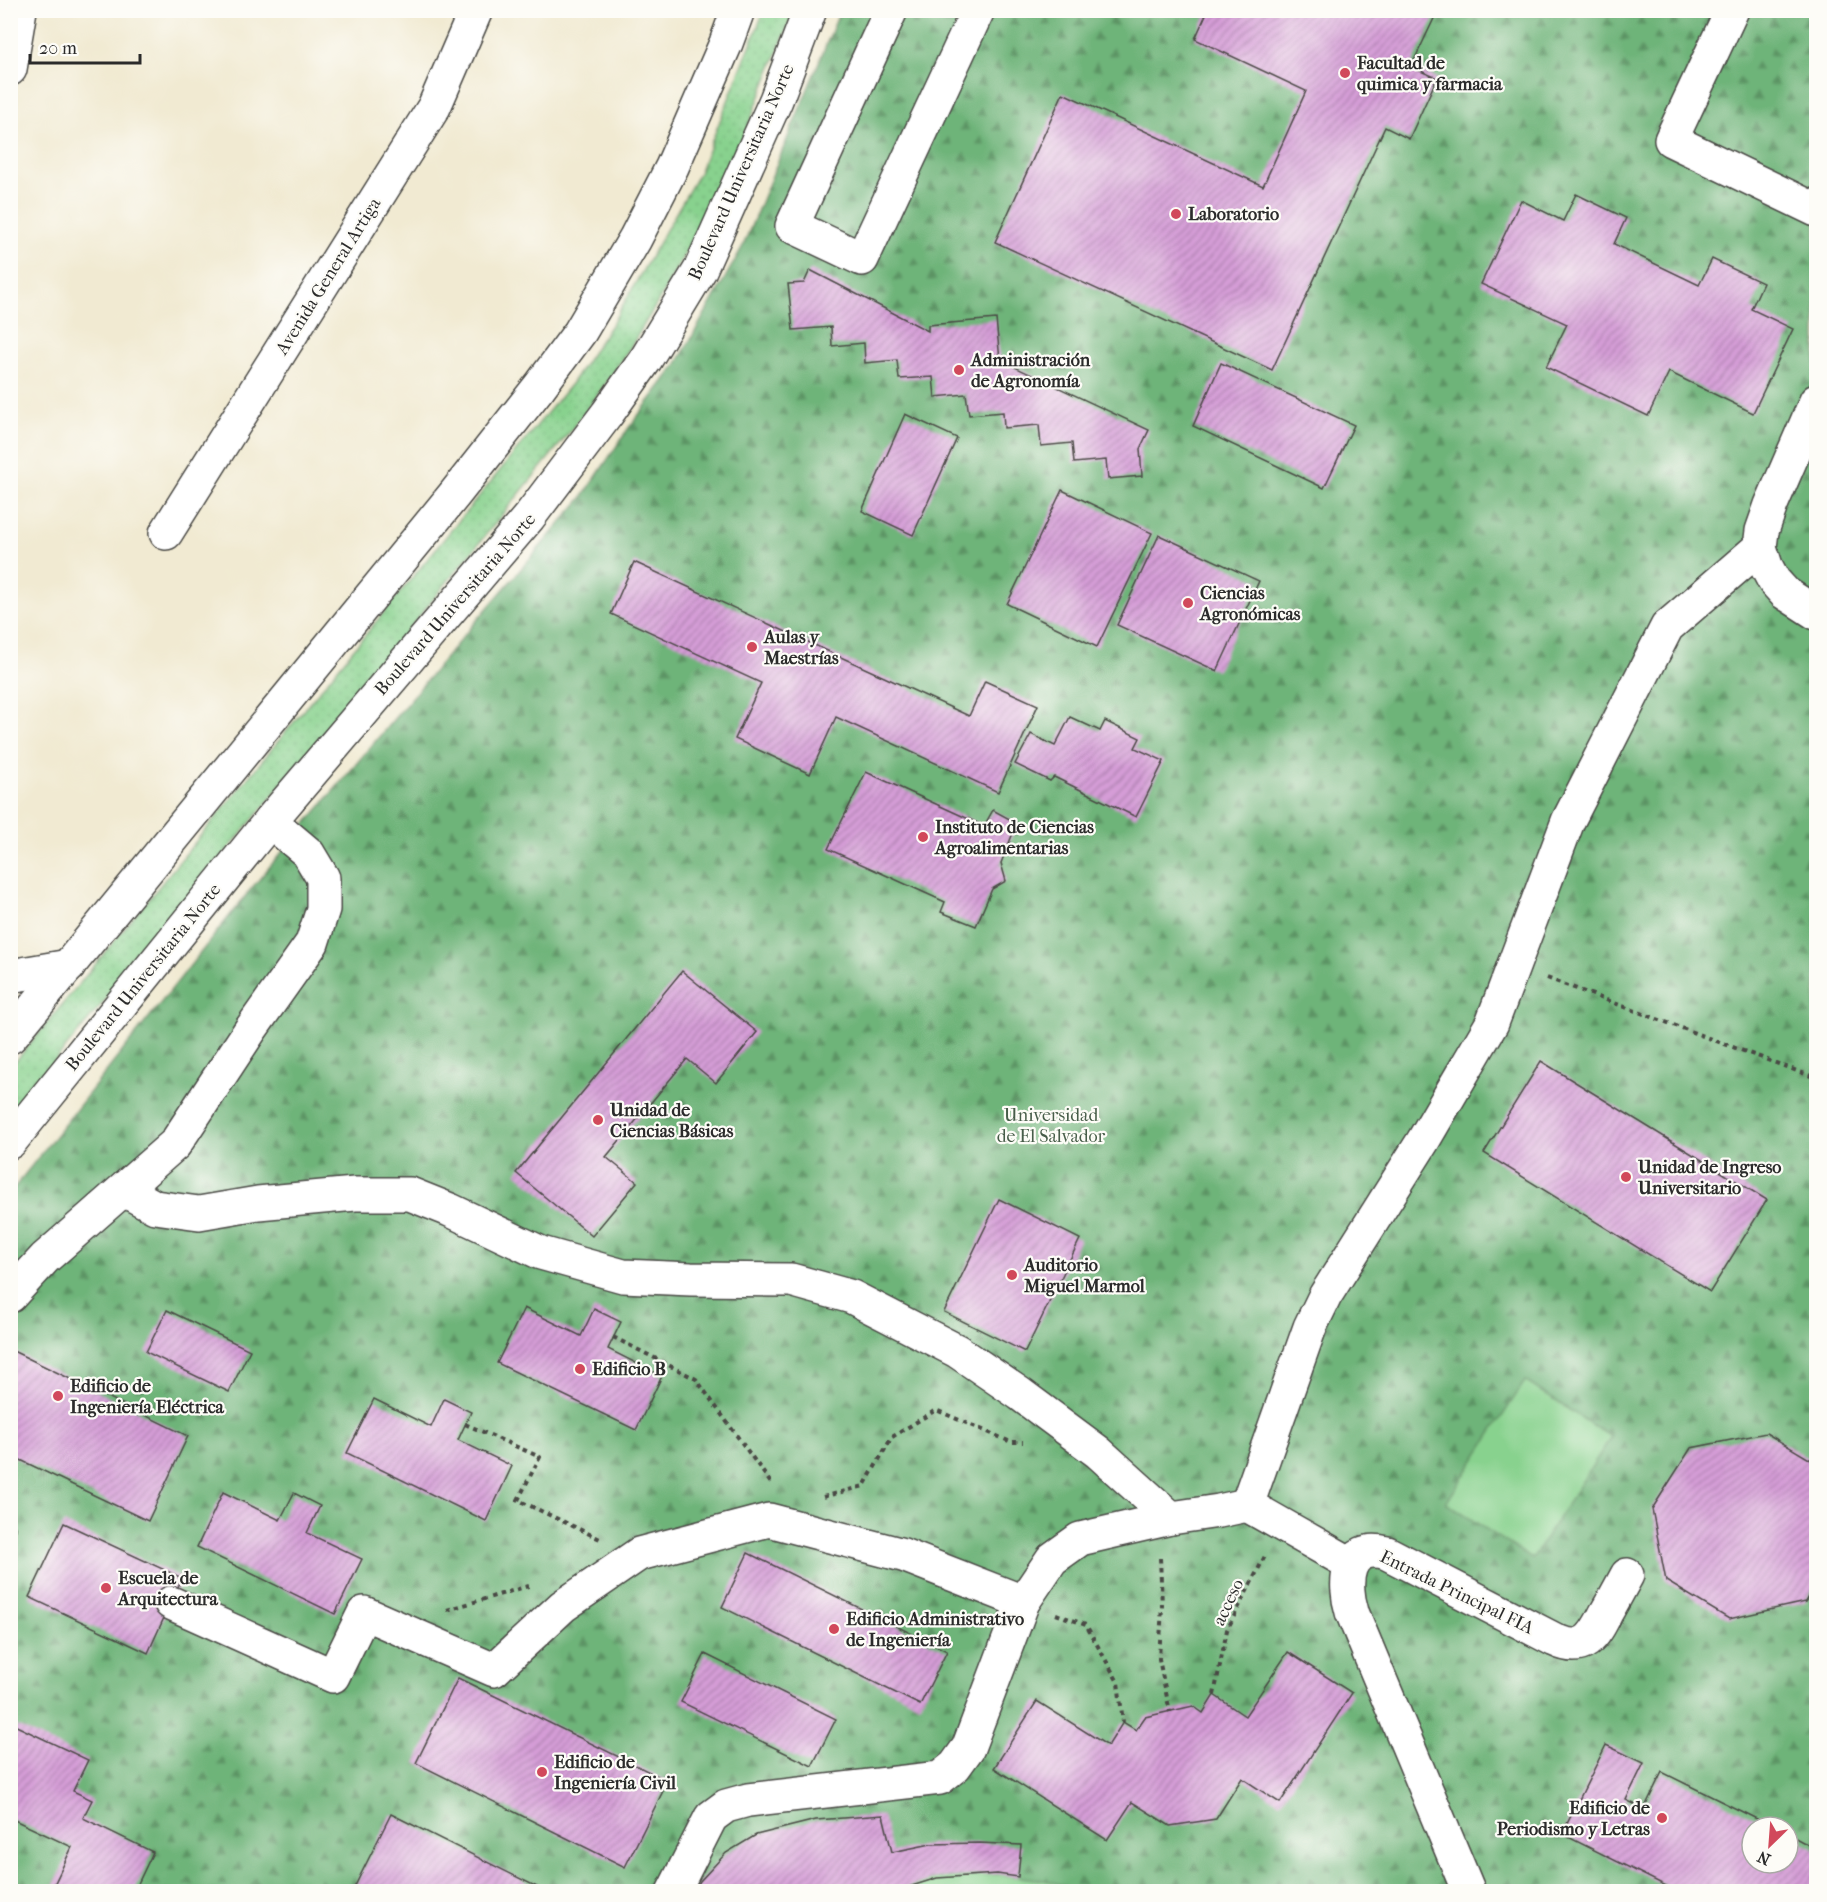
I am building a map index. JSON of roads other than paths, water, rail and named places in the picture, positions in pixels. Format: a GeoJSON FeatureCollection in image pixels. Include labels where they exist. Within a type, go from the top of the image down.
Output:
{"type":"FeatureCollection","features":[{"type":"Feature","properties":{"kind":"main road"},"geometry":{"type":"LineString","coordinates":[[10,69],[20,10]]}},
{"type":"Feature","properties":{"kind":"main road","name":"Avenida General Artiga"},"geometry":{"type":"LineString","coordinates":[[166,533],[434,107],[476,10]]}},
{"type":"Feature","properties":{"kind":"main road"},"geometry":{"type":"LineString","coordinates":[[10,1037],[474,470],[580,332],[635,239],[672,167],[722,53],[738,10]]}},
{"type":"Feature","properties":{"kind":"main road","name":"Boulevard Universitaria Norte"},"geometry":{"type":"LineString","coordinates":[[10,1142],[270,820],[530,518],[646,359],[700,270],[776,100],[810,10]]}},
{"type":"Feature","properties":{"kind":"main road"},"geometry":{"type":"LineString","coordinates":[[891,10],[792,226],[862,259],[978,10]]}},
{"type":"Feature","properties":{"kind":"main road"},"geometry":{"type":"LineString","coordinates":[[1732,10],[1671,140],[1816,210]]}},
{"type":"Feature","properties":{"kind":"main road"},"geometry":{"type":"LineString","coordinates":[[1816,401],[1771,505],[1762,531],[1760,547],[1766,566],[1785,594],[1816,613]]}},
{"type":"Feature","properties":{"kind":"main road"},"geometry":{"type":"LineString","coordinates":[[1247,1505],[1310,1327],[1325,1296],[1423,1141],[1492,1023],[1568,821],[1667,627],[1760,547]]}},
{"type":"Feature","properties":{"kind":"main road"},"geometry":{"type":"LineString","coordinates":[[10,1296],[45,1258],[175,1144],[251,1029],[312,943],[323,909],[323,878],[308,853],[270,820]]}},
{"type":"Feature","properties":{"kind":"main road"},"geometry":{"type":"LineString","coordinates":[[10,976],[69,966]]}},
{"type":"Feature","properties":{"kind":"main road"},"geometry":{"type":"LineString","coordinates":[[124,1190],[155,1208],[199,1213],[258,1203],[355,1194],[410,1194],[450,1210],[541,1253],[623,1276],[791,1280],[852,1297],[957,1351],[1020,1394],[1098,1452],[1171,1518]]}},
{"type":"Feature","properties":{"kind":"main road"},"geometry":{"type":"LineString","coordinates":[[673,1892],[711,1817],[726,1806],[748,1800],[940,1778],[955,1766],[968,1748],[1023,1602],[1052,1559],[1080,1539],[1171,1518],[1247,1505],[1351,1564]]}},
{"type":"Feature","properties":{"kind":"main road"},"geometry":{"type":"LineString","coordinates":[[171,1602],[333,1676],[364,1613],[494,1670],[563,1606],[639,1554],[769,1520],[903,1555],[1023,1602]]}},
{"type":"Feature","properties":{"kind":"main road","name":"Entrada Principal FIA"},"geometry":{"type":"LineString","coordinates":[[1469,1892],[1352,1612],[1346,1586],[1351,1564],[1368,1551],[1388,1553],[1567,1645],[1581,1644],[1593,1637],[1627,1575]]}},
{"type":"Feature","properties":{"kind":"place","name":"Facultad de quimica y farmacia"},"geometry":{"type":"Point","coordinates":[1345,73]}},
{"type":"Feature","properties":{"kind":"place","name":"Laboratorio"},"geometry":{"type":"Point","coordinates":[1176,214]}},
{"type":"Feature","properties":{"kind":"place","name":"Administración de Agronomía"},"geometry":{"type":"Point","coordinates":[959,370]}},
{"type":"Feature","properties":{"kind":"place","name":"Ciencias Agronómicas"},"geometry":{"type":"Point","coordinates":[1188,603]}},
{"type":"Feature","properties":{"kind":"place","name":"Aulas y Maestrías"},"geometry":{"type":"Point","coordinates":[752,647]}},
{"type":"Feature","properties":{"kind":"place","name":"Instituto de Ciencias Agroalimentarias"},"geometry":{"type":"Point","coordinates":[923,837]}},
{"type":"Feature","properties":{"kind":"place","name":"Unidad de Ciencias Básicas"},"geometry":{"type":"Point","coordinates":[598,1120]}},
{"type":"Feature","properties":{"kind":"place","name":"Unidad de Ingreso Universitario"},"geometry":{"type":"Point","coordinates":[1626,1177]}},
{"type":"Feature","properties":{"kind":"place","name":"Auditorio Miguel Marmol"},"geometry":{"type":"Point","coordinates":[1012,1275]}},
{"type":"Feature","properties":{"kind":"place","name":"Edificio B"},"geometry":{"type":"Point","coordinates":[580,1369]}},
{"type":"Feature","properties":{"kind":"place","name":"Edificio de Ingeniería Eléctrica"},"geometry":{"type":"Point","coordinates":[58,1396]}},
{"type":"Feature","properties":{"kind":"place","name":"Escuela de Arquitectura"},"geometry":{"type":"Point","coordinates":[106,1588]}},
{"type":"Feature","properties":{"kind":"place","name":"Edificio Administrativo de Ingeniería"},"geometry":{"type":"Point","coordinates":[834,1629]}},
{"type":"Feature","properties":{"kind":"place","name":"Edificio de Ingeniería Civil"},"geometry":{"type":"Point","coordinates":[542,1772]}},
{"type":"Feature","properties":{"kind":"place","name":"Edificio de Periodismo y Letras"},"geometry":{"type":"Point","coordinates":[1662,1818]}},
{"type":"Feature","properties":{"kind":"park label","name":"Universidad de El Salvador"},"geometry":{"type":"Point","coordinates":[1051,1125]}}]}
